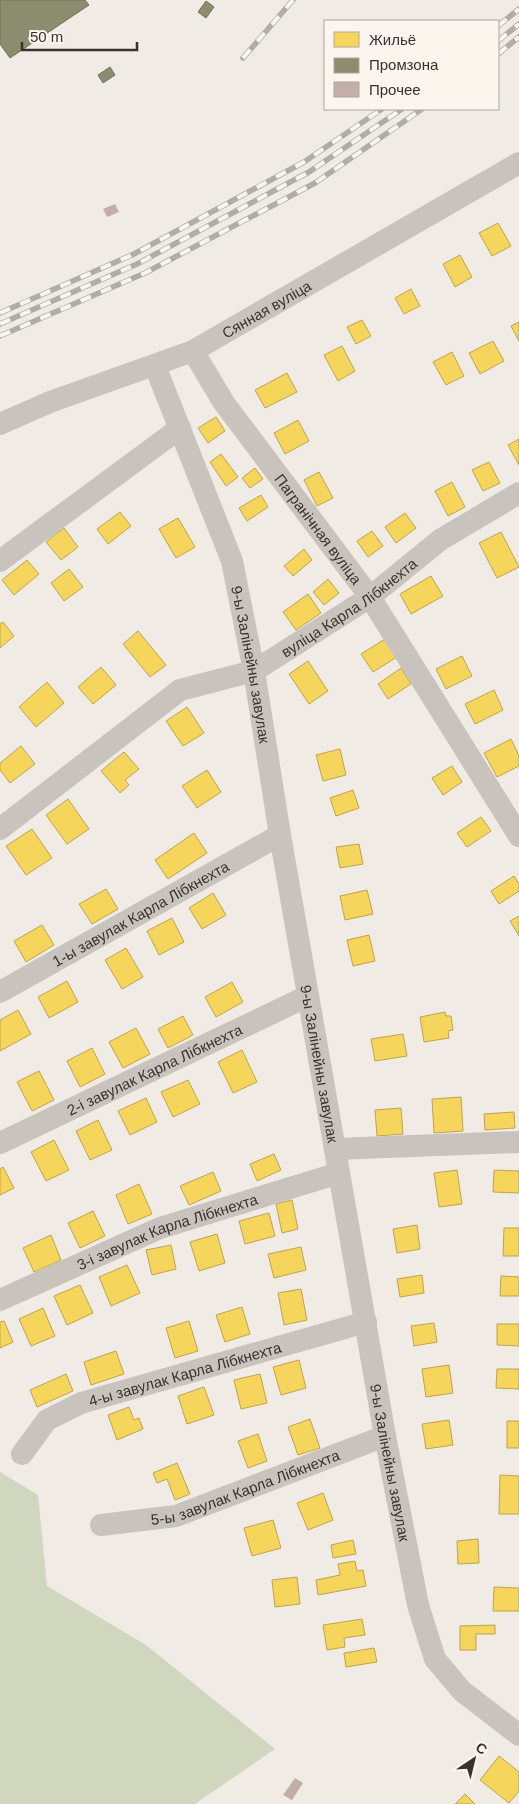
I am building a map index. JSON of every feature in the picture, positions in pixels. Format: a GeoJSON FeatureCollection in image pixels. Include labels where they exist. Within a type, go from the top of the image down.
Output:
{"type":"FeatureCollection","features":[{"type":"Feature","properties":{"kind":"street","name":"Сянная вуліца"},"geometry":{"type":"LineString","coordinates":[[0,424],[50,402],[193,351],[519,163]]}},
{"type":"Feature","properties":{"kind":"street","name":"Пагранічная вуліца"},"geometry":{"type":"LineString","coordinates":[[193,351],[224,403],[370,597],[516,823]]}},
{"type":"Feature","properties":{"kind":"street","name":"9-ы Залінейны завулак"},"geometry":{"type":"LineString","coordinates":[[155,366],[232,561],[254,671],[280,835],[385,1436],[418,1605],[435,1659],[462,1691],[519,1735]]}},
{"type":"Feature","properties":{"kind":"street"},"geometry":{"type":"LineString","coordinates":[[0,561],[180,428]]}},
{"type":"Feature","properties":{"kind":"street","name":"вуліца Карла Лібкнехта"},"geometry":{"type":"LineString","coordinates":[[0,829],[180,690],[254,671],[370,597],[440,540],[519,492]]}},
{"type":"Feature","properties":{"kind":"street","name":"1-ы завулак Карла Лібкнехта"},"geometry":{"type":"LineString","coordinates":[[0,992],[280,835]]}},
{"type":"Feature","properties":{"kind":"street","name":"2-і завулак Карла Лібкнехта"},"geometry":{"type":"LineString","coordinates":[[0,1143],[308,996]]}},
{"type":"Feature","properties":{"kind":"street"},"geometry":{"type":"LineString","coordinates":[[335,1149],[519,1142]]}},
{"type":"Feature","properties":{"kind":"street","name":"3-і завулак Карла Лібкнехта"},"geometry":{"type":"LineString","coordinates":[[0,1300],[160,1228],[339,1173]]}},
{"type":"Feature","properties":{"kind":"street","name":"4-ы завулак Карла Лібкнехта"},"geometry":{"type":"LineString","coordinates":[[22,1454],[47,1420],[81,1403],[366,1322]]}},
{"type":"Feature","properties":{"kind":"street","name":"5-ы завулак Карла Лібкнехта"},"geometry":{"type":"LineString","coordinates":[[100,1525],[176,1516],[385,1436]]}},
{"type":"Feature","properties":{"kind":"green space"},"geometry":{"type":"Polygon","coordinates":[[[0,1472],[38,1495],[47,1586],[146,1645],[275,1749],[195,1804],[0,1804],[0,1472]]]}},
{"type":"Feature","properties":{"kind":"building: Жильё"},"geometry":{"type":"Polygon","coordinates":[[[498,223],[511,246],[492,256],[479,233],[498,223]]]}},
{"type":"Feature","properties":{"kind":"building: Жильё"},"geometry":{"type":"Polygon","coordinates":[[[460,255],[472,277],[455,287],[443,264],[460,255]]]}},
{"type":"Feature","properties":{"kind":"building: Жильё"},"geometry":{"type":"Polygon","coordinates":[[[411,289],[420,306],[404,314],[395,298],[411,289]]]}},
{"type":"Feature","properties":{"kind":"building: Жильё"},"geometry":{"type":"Polygon","coordinates":[[[362,320],[371,336],[356,344],[347,327],[362,320]]]}},
{"type":"Feature","properties":{"kind":"building: Жильё"},"geometry":{"type":"Polygon","coordinates":[[[519,322],[519,341],[511,326],[519,322]]]}},
{"type":"Feature","properties":{"kind":"building: Жильё"},"geometry":{"type":"Polygon","coordinates":[[[493,341],[504,361],[480,374],[469,353],[493,341]]]}},
{"type":"Feature","properties":{"kind":"building: Жильё"},"geometry":{"type":"Polygon","coordinates":[[[342,346],[355,371],[338,381],[324,355],[342,346]]]}},
{"type":"Feature","properties":{"kind":"building: Жильё"},"geometry":{"type":"Polygon","coordinates":[[[452,352],[464,376],[446,385],[433,362],[452,352]]]}},
{"type":"Feature","properties":{"kind":"building: Жильё"},"geometry":{"type":"Polygon","coordinates":[[[287,373],[297,392],[265,408],[255,390],[287,373]]]}},
{"type":"Feature","properties":{"kind":"building: Жильё"},"geometry":{"type":"Polygon","coordinates":[[[216,417],[225,431],[208,443],[198,428],[216,417]]]}},
{"type":"Feature","properties":{"kind":"building: Жильё"},"geometry":{"type":"Polygon","coordinates":[[[298,420],[309,441],[285,454],[274,433],[298,420]]]}},
{"type":"Feature","properties":{"kind":"building: Жильё"},"geometry":{"type":"Polygon","coordinates":[[[519,439],[519,465],[508,445],[519,439]]]}},
{"type":"Feature","properties":{"kind":"building: Жильё"},"geometry":{"type":"Polygon","coordinates":[[[221,454],[238,477],[226,486],[210,462],[221,454]]]}},
{"type":"Feature","properties":{"kind":"building: Жильё"},"geometry":{"type":"Polygon","coordinates":[[[489,462],[500,483],[483,491],[472,470],[489,462]]]}},
{"type":"Feature","properties":{"kind":"building: Жильё"},"geometry":{"type":"Polygon","coordinates":[[[255,468],[263,479],[250,488],[242,478],[255,468]]]}},
{"type":"Feature","properties":{"kind":"building: Жильё"},"geometry":{"type":"Polygon","coordinates":[[[319,472],[333,498],[317,506],[304,480],[319,472]]]}},
{"type":"Feature","properties":{"kind":"building: Жильё"},"geometry":{"type":"Polygon","coordinates":[[[452,482],[465,507],[448,516],[435,491],[452,482]]]}},
{"type":"Feature","properties":{"kind":"building: Жильё"},"geometry":{"type":"Polygon","coordinates":[[[261,495],[268,507],[247,521],[239,508],[261,495]]]}},
{"type":"Feature","properties":{"kind":"building: Жильё"},"geometry":{"type":"Polygon","coordinates":[[[120,512],[131,526],[108,544],[97,529],[120,512]]]}},
{"type":"Feature","properties":{"kind":"building: Жильё"},"geometry":{"type":"Polygon","coordinates":[[[405,513],[416,528],[396,543],[385,527],[405,513]]]}},
{"type":"Feature","properties":{"kind":"building: Жильё"},"geometry":{"type":"Polygon","coordinates":[[[178,518],[195,547],[176,558],[159,529],[178,518]]]}},
{"type":"Feature","properties":{"kind":"building: Жильё"},"geometry":{"type":"Polygon","coordinates":[[[64,528],[78,547],[61,560],[46,542],[64,528]]]}},
{"type":"Feature","properties":{"kind":"building: Жильё"},"geometry":{"type":"Polygon","coordinates":[[[372,531],[383,546],[368,557],[357,541],[372,531]]]}},
{"type":"Feature","properties":{"kind":"building: Жильё"},"geometry":{"type":"Polygon","coordinates":[[[501,532],[519,567],[497,578],[479,543],[501,532]]]}},
{"type":"Feature","properties":{"kind":"building: Жильё"},"geometry":{"type":"Polygon","coordinates":[[[304,549],[312,560],[293,576],[284,566],[304,549]]]}},
{"type":"Feature","properties":{"kind":"building: Жильё"},"geometry":{"type":"Polygon","coordinates":[[[27,560],[39,574],[14,595],[2,580],[27,560]]]}},
{"type":"Feature","properties":{"kind":"building: Жильё"},"geometry":{"type":"Polygon","coordinates":[[[69,569],[83,587],[64,601],[51,583],[69,569]]]}},
{"type":"Feature","properties":{"kind":"building: Жильё"},"geometry":{"type":"Polygon","coordinates":[[[431,576],[443,596],[411,614],[400,594],[431,576]]]}},
{"type":"Feature","properties":{"kind":"building: Жильё"},"geometry":{"type":"Polygon","coordinates":[[[328,579],[339,593],[324,605],[313,592],[328,579]]]}},
{"type":"Feature","properties":{"kind":"building: Жильё"},"geometry":{"type":"Polygon","coordinates":[[[308,594],[321,613],[296,630],[283,612],[308,594]]]}},
{"type":"Feature","properties":{"kind":"building: Жильё"},"geometry":{"type":"Polygon","coordinates":[[[3,622],[14,636],[0,648],[0,624],[3,622]]]}},
{"type":"Feature","properties":{"kind":"building: Жильё"},"geometry":{"type":"Polygon","coordinates":[[[138,631],[166,665],[150,677],[123,644],[138,631]]]}},
{"type":"Feature","properties":{"kind":"building: Жильё"},"geometry":{"type":"Polygon","coordinates":[[[385,639],[397,657],[373,672],[361,654],[385,639]]]}},
{"type":"Feature","properties":{"kind":"building: Жильё"},"geometry":{"type":"Polygon","coordinates":[[[462,656],[472,676],[446,689],[436,669],[462,656]]]}},
{"type":"Feature","properties":{"kind":"building: Жильё"},"geometry":{"type":"Polygon","coordinates":[[[308,661],[328,691],[309,704],[289,674],[308,661]]]}},
{"type":"Feature","properties":{"kind":"building: Жильё"},"geometry":{"type":"Polygon","coordinates":[[[101,667],[116,685],[93,704],[78,687],[101,667]]]}},
{"type":"Feature","properties":{"kind":"building: Жильё"},"geometry":{"type":"Polygon","coordinates":[[[401,668],[411,684],[388,699],[378,684],[401,668]]]}},
{"type":"Feature","properties":{"kind":"building: Жильё"},"geometry":{"type":"Polygon","coordinates":[[[47,682],[64,703],[36,727],[19,707],[47,682]]]}},
{"type":"Feature","properties":{"kind":"building: Жильё"},"geometry":{"type":"Polygon","coordinates":[[[494,690],[503,710],[475,724],[465,704],[494,690]]]}},
{"type":"Feature","properties":{"kind":"building: Жильё"},"geometry":{"type":"Polygon","coordinates":[[[187,707],[204,733],[183,746],[166,721],[187,707]]]}},
{"type":"Feature","properties":{"kind":"building: Жильё"},"geometry":{"type":"Polygon","coordinates":[[[511,739],[519,756],[519,766],[497,777],[484,753],[511,739]]]}},
{"type":"Feature","properties":{"kind":"building: Жильё"},"geometry":{"type":"Polygon","coordinates":[[[21,746],[35,764],[10,783],[0,770],[0,763],[21,746]]]}},
{"type":"Feature","properties":{"kind":"building: Жильё"},"geometry":{"type":"Polygon","coordinates":[[[340,749],[346,775],[323,781],[316,755],[340,749]]]}},
{"type":"Feature","properties":{"kind":"building: Жильё"},"geometry":{"type":"Polygon","coordinates":[[[124,752],[139,769],[125,780],[129,785],[120,793],[101,771],[124,752]]]}},
{"type":"Feature","properties":{"kind":"building: Жильё"},"geometry":{"type":"Polygon","coordinates":[[[452,766],[462,782],[443,795],[432,778],[452,766]]]}},
{"type":"Feature","properties":{"kind":"building: Жильё"},"geometry":{"type":"Polygon","coordinates":[[[207,770],[221,792],[197,808],[182,786],[207,770]]]}},
{"type":"Feature","properties":{"kind":"building: Жильё"},"geometry":{"type":"Polygon","coordinates":[[[353,790],[359,808],[336,816],[330,798],[353,790]]]}},
{"type":"Feature","properties":{"kind":"building: Жильё"},"geometry":{"type":"Polygon","coordinates":[[[68,799],[89,829],[67,844],[46,815],[68,799]]]}},
{"type":"Feature","properties":{"kind":"building: Жильё"},"geometry":{"type":"Polygon","coordinates":[[[481,817],[491,831],[467,847],[457,833],[481,817]]]}},
{"type":"Feature","properties":{"kind":"building: Жильё"},"geometry":{"type":"Polygon","coordinates":[[[32,829],[52,858],[26,875],[6,846],[32,829]]]}},
{"type":"Feature","properties":{"kind":"building: Жильё"},"geometry":{"type":"Polygon","coordinates":[[[194,833],[207,853],[168,879],[155,860],[194,833]]]}},
{"type":"Feature","properties":{"kind":"building: Жильё"},"geometry":{"type":"Polygon","coordinates":[[[359,844],[363,864],[340,868],[336,847],[359,844]]]}},
{"type":"Feature","properties":{"kind":"building: Жильё"},"geometry":{"type":"Polygon","coordinates":[[[514,876],[519,884],[519,891],[499,904],[491,891],[514,876]]]}},
{"type":"Feature","properties":{"kind":"building: Жильё"},"geometry":{"type":"Polygon","coordinates":[[[106,889],[118,909],[92,924],[79,904],[106,889]]]}},
{"type":"Feature","properties":{"kind":"building: Жильё"},"geometry":{"type":"Polygon","coordinates":[[[367,890],[373,914],[345,920],[340,896],[367,890]]]}},
{"type":"Feature","properties":{"kind":"building: Жильё"},"geometry":{"type":"Polygon","coordinates":[[[213,893],[226,915],[202,929],[189,908],[213,893]]]}},
{"type":"Feature","properties":{"kind":"building: Жильё"},"geometry":{"type":"Polygon","coordinates":[[[519,916],[519,936],[510,921],[519,916]]]}},
{"type":"Feature","properties":{"kind":"building: Жильё"},"geometry":{"type":"Polygon","coordinates":[[[172,918],[184,942],[159,955],[147,931],[172,918]]]}},
{"type":"Feature","properties":{"kind":"building: Жильё"},"geometry":{"type":"Polygon","coordinates":[[[42,925],[54,945],[26,962],[14,941],[42,925]]]}},
{"type":"Feature","properties":{"kind":"building: Жильё"},"geometry":{"type":"Polygon","coordinates":[[[369,935],[375,961],[353,966],[347,940],[369,935]]]}},
{"type":"Feature","properties":{"kind":"building: Жильё"},"geometry":{"type":"Polygon","coordinates":[[[126,948],[143,977],[122,989],[105,960],[126,948]]]}},
{"type":"Feature","properties":{"kind":"building: Жильё"},"geometry":{"type":"Polygon","coordinates":[[[67,981],[78,1002],[49,1018],[38,997],[67,981]]]}},
{"type":"Feature","properties":{"kind":"building: Жильё"},"geometry":{"type":"Polygon","coordinates":[[[232,982],[243,1002],[216,1017],[205,997],[232,982]]]}},
{"type":"Feature","properties":{"kind":"building: Жильё"},"geometry":{"type":"Polygon","coordinates":[[[18,1010],[31,1034],[0,1051],[0,1020],[18,1010]]]}},
{"type":"Feature","properties":{"kind":"building: Жильё"},"geometry":{"type":"Polygon","coordinates":[[[445,1012],[446,1016],[451,1016],[453,1030],[448,1031],[449,1038],[424,1042],[420,1017],[445,1012]]]}},
{"type":"Feature","properties":{"kind":"building: Жильё"},"geometry":{"type":"Polygon","coordinates":[[[183,1016],[193,1035],[168,1048],[158,1029],[183,1016]]]}},
{"type":"Feature","properties":{"kind":"building: Жильё"},"geometry":{"type":"Polygon","coordinates":[[[136,1028],[150,1054],[123,1068],[109,1042],[136,1028]]]}},
{"type":"Feature","properties":{"kind":"building: Жильё"},"geometry":{"type":"Polygon","coordinates":[[[403,1034],[407,1056],[375,1061],[371,1039],[403,1034]]]}},
{"type":"Feature","properties":{"kind":"building: Жильё"},"geometry":{"type":"Polygon","coordinates":[[[92,1048],[105,1074],[80,1087],[67,1061],[92,1048]]]}},
{"type":"Feature","properties":{"kind":"building: Жильё"},"geometry":{"type":"Polygon","coordinates":[[[242,1050],[257,1082],[233,1093],[218,1062],[242,1050]]]}},
{"type":"Feature","properties":{"kind":"building: Жильё"},"geometry":{"type":"Polygon","coordinates":[[[39,1071],[54,1100],[32,1111],[17,1082],[39,1071]]]}},
{"type":"Feature","properties":{"kind":"building: Жильё"},"geometry":{"type":"Polygon","coordinates":[[[188,1080],[200,1104],[173,1117],[161,1092],[188,1080]]]}},
{"type":"Feature","properties":{"kind":"building: Жильё"},"geometry":{"type":"Polygon","coordinates":[[[461,1097],[463,1131],[434,1133],[432,1099],[461,1097]]]}},
{"type":"Feature","properties":{"kind":"building: Жильё"},"geometry":{"type":"Polygon","coordinates":[[[146,1098],[157,1122],[130,1135],[118,1111],[146,1098]]]}},
{"type":"Feature","properties":{"kind":"building: Жильё"},"geometry":{"type":"Polygon","coordinates":[[[401,1108],[403,1134],[377,1136],[375,1110],[401,1108]]]}},
{"type":"Feature","properties":{"kind":"building: Жильё"},"geometry":{"type":"Polygon","coordinates":[[[514,1112],[515,1128],[485,1130],[484,1114],[514,1112]]]}},
{"type":"Feature","properties":{"kind":"building: Жильё"},"geometry":{"type":"Polygon","coordinates":[[[98,1120],[112,1150],[90,1160],[76,1131],[98,1120]]]}},
{"type":"Feature","properties":{"kind":"building: Жильё"},"geometry":{"type":"Polygon","coordinates":[[[54,1140],[69,1170],[46,1181],[31,1152],[54,1140]]]}},
{"type":"Feature","properties":{"kind":"building: Жильё"},"geometry":{"type":"Polygon","coordinates":[[[274,1154],[281,1170],[257,1181],[250,1164],[274,1154]]]}},
{"type":"Feature","properties":{"kind":"building: Жильё"},"geometry":{"type":"Polygon","coordinates":[[[3,1167],[14,1188],[0,1195],[0,1169],[3,1167]]]}},
{"type":"Feature","properties":{"kind":"building: Жильё"},"geometry":{"type":"Polygon","coordinates":[[[457,1170],[462,1204],[439,1207],[434,1173],[457,1170]]]}},
{"type":"Feature","properties":{"kind":"building: Жильё"},"geometry":{"type":"Polygon","coordinates":[[[494,1170],[519,1171],[519,1193],[493,1192],[494,1170]]]}},
{"type":"Feature","properties":{"kind":"building: Жильё"},"geometry":{"type":"Polygon","coordinates":[[[213,1172],[221,1191],[189,1205],[180,1186],[213,1172]]]}},
{"type":"Feature","properties":{"kind":"building: Жильё"},"geometry":{"type":"Polygon","coordinates":[[[139,1184],[152,1214],[128,1224],[116,1195],[139,1184]]]}},
{"type":"Feature","properties":{"kind":"building: Жильё"},"geometry":{"type":"Polygon","coordinates":[[[292,1200],[298,1229],[282,1233],[276,1204],[292,1200]]]}},
{"type":"Feature","properties":{"kind":"building: Жильё"},"geometry":{"type":"Polygon","coordinates":[[[93,1211],[105,1236],[80,1248],[68,1223],[93,1211]]]}},
{"type":"Feature","properties":{"kind":"building: Жильё"},"geometry":{"type":"Polygon","coordinates":[[[269,1213],[275,1236],[245,1244],[239,1221],[269,1213]]]}},
{"type":"Feature","properties":{"kind":"building: Жильё"},"geometry":{"type":"Polygon","coordinates":[[[417,1225],[420,1249],[397,1253],[393,1229],[417,1225]]]}},
{"type":"Feature","properties":{"kind":"building: Жильё"},"geometry":{"type":"Polygon","coordinates":[[[504,1228],[519,1228],[519,1256],[503,1256],[504,1228]]]}},
{"type":"Feature","properties":{"kind":"building: Жильё"},"geometry":{"type":"Polygon","coordinates":[[[217,1234],[225,1263],[199,1271],[190,1242],[217,1234]]]}},
{"type":"Feature","properties":{"kind":"building: Жильё"},"geometry":{"type":"Polygon","coordinates":[[[51,1235],[61,1260],[34,1272],[23,1248],[51,1235]]]}},
{"type":"Feature","properties":{"kind":"building: Жильё"},"geometry":{"type":"Polygon","coordinates":[[[171,1245],[176,1269],[152,1275],[146,1250],[171,1245]]]}},
{"type":"Feature","properties":{"kind":"building: Жильё"},"geometry":{"type":"Polygon","coordinates":[[[301,1247],[306,1270],[274,1278],[268,1254],[301,1247]]]}},
{"type":"Feature","properties":{"kind":"building: Жильё"},"geometry":{"type":"Polygon","coordinates":[[[127,1265],[140,1293],[111,1306],[99,1277],[127,1265]]]}},
{"type":"Feature","properties":{"kind":"building: Жильё"},"geometry":{"type":"Polygon","coordinates":[[[422,1275],[424,1293],[400,1297],[397,1279],[422,1275]]]}},
{"type":"Feature","properties":{"kind":"building: Жильё"},"geometry":{"type":"Polygon","coordinates":[[[501,1276],[519,1277],[519,1296],[500,1296],[501,1276]]]}},
{"type":"Feature","properties":{"kind":"building: Жильё"},"geometry":{"type":"Polygon","coordinates":[[[80,1285],[93,1313],[67,1325],[54,1296],[80,1285]]]}},
{"type":"Feature","properties":{"kind":"building: Жильё"},"geometry":{"type":"Polygon","coordinates":[[[301,1289],[307,1320],[284,1325],[278,1293],[301,1289]]]}},
{"type":"Feature","properties":{"kind":"building: Жильё"},"geometry":{"type":"Polygon","coordinates":[[[242,1307],[250,1334],[225,1342],[216,1315],[242,1307]]]}},
{"type":"Feature","properties":{"kind":"building: Жильё"},"geometry":{"type":"Polygon","coordinates":[[[43,1308],[55,1336],[31,1346],[19,1319],[43,1308]]]}},
{"type":"Feature","properties":{"kind":"building: Жильё"},"geometry":{"type":"Polygon","coordinates":[[[4,1321],[13,1342],[0,1348],[0,1322],[4,1321]]]}},
{"type":"Feature","properties":{"kind":"building: Жильё"},"geometry":{"type":"Polygon","coordinates":[[[189,1321],[198,1351],[175,1358],[166,1328],[189,1321]]]}},
{"type":"Feature","properties":{"kind":"building: Жильё"},"geometry":{"type":"Polygon","coordinates":[[[434,1323],[437,1342],[414,1346],[411,1326],[434,1323]]]}},
{"type":"Feature","properties":{"kind":"building: Жильё"},"geometry":{"type":"Polygon","coordinates":[[[497,1324],[519,1324],[519,1346],[497,1345],[497,1324]]]}},
{"type":"Feature","properties":{"kind":"building: Жильё"},"geometry":{"type":"Polygon","coordinates":[[[116,1351],[124,1374],[91,1385],[84,1362],[116,1351]]]}},
{"type":"Feature","properties":{"kind":"building: Жильё"},"geometry":{"type":"Polygon","coordinates":[[[299,1360],[306,1388],[281,1395],[273,1367],[299,1360]]]}},
{"type":"Feature","properties":{"kind":"building: Жильё"},"geometry":{"type":"Polygon","coordinates":[[[449,1365],[453,1393],[426,1397],[422,1369],[449,1365]]]}},
{"type":"Feature","properties":{"kind":"building: Жильё"},"geometry":{"type":"Polygon","coordinates":[[[497,1369],[519,1369],[519,1389],[496,1388],[497,1369]]]}},
{"type":"Feature","properties":{"kind":"building: Жильё"},"geometry":{"type":"Polygon","coordinates":[[[66,1374],[73,1391],[37,1407],[30,1390],[66,1374]]]}},
{"type":"Feature","properties":{"kind":"building: Жильё"},"geometry":{"type":"Polygon","coordinates":[[[260,1374],[267,1403],[241,1409],[234,1380],[260,1374]]]}},
{"type":"Feature","properties":{"kind":"building: Жильё"},"geometry":{"type":"Polygon","coordinates":[[[204,1387],[214,1415],[187,1424],[178,1396],[204,1387]]]}},
{"type":"Feature","properties":{"kind":"building: Жильё"},"geometry":{"type":"Polygon","coordinates":[[[129,1407],[134,1420],[139,1418],[143,1429],[117,1440],[108,1415],[129,1407]]]}},
{"type":"Feature","properties":{"kind":"building: Жильё"},"geometry":{"type":"Polygon","coordinates":[[[310,1419],[320,1448],[298,1455],[288,1427],[310,1419]]]}},
{"type":"Feature","properties":{"kind":"building: Жильё"},"geometry":{"type":"Polygon","coordinates":[[[449,1420],[453,1445],[426,1449],[422,1424],[449,1420]]]}},
{"type":"Feature","properties":{"kind":"building: Жильё"},"geometry":{"type":"Polygon","coordinates":[[[507,1421],[519,1421],[519,1448],[507,1448],[507,1421]]]}},
{"type":"Feature","properties":{"kind":"building: Жильё"},"geometry":{"type":"Polygon","coordinates":[[[258,1434],[267,1461],[248,1468],[238,1441],[258,1434]]]}},
{"type":"Feature","properties":{"kind":"building: Жильё"},"geometry":{"type":"Polygon","coordinates":[[[177,1463],[190,1494],[175,1500],[167,1479],[157,1483],[153,1473],[177,1463]]]}},
{"type":"Feature","properties":{"kind":"building: Жильё"},"geometry":{"type":"Polygon","coordinates":[[[500,1475],[519,1476],[519,1514],[499,1514],[500,1475]]]}},
{"type":"Feature","properties":{"kind":"building: Жильё"},"geometry":{"type":"Polygon","coordinates":[[[323,1493],[333,1520],[308,1530],[297,1503],[323,1493]]]}},
{"type":"Feature","properties":{"kind":"building: Жильё"},"geometry":{"type":"Polygon","coordinates":[[[273,1520],[281,1548],[252,1556],[244,1528],[273,1520]]]}},
{"type":"Feature","properties":{"kind":"building: Жильё"},"geometry":{"type":"Polygon","coordinates":[[[478,1539],[479,1563],[458,1564],[457,1541],[478,1539]]]}},
{"type":"Feature","properties":{"kind":"building: Жильё"},"geometry":{"type":"Polygon","coordinates":[[[353,1540],[356,1554],[333,1558],[331,1545],[353,1540]]]}},
{"type":"Feature","properties":{"kind":"building: Жильё"},"geometry":{"type":"Polygon","coordinates":[[[355,1561],[357,1571],[363,1570],[366,1586],[318,1595],[316,1580],[340,1575],[338,1564],[355,1561]]]}},
{"type":"Feature","properties":{"kind":"building: Жильё"},"geometry":{"type":"Polygon","coordinates":[[[297,1577],[300,1604],[275,1607],[272,1580],[297,1577]]]}},
{"type":"Feature","properties":{"kind":"building: Жильё"},"geometry":{"type":"Polygon","coordinates":[[[494,1587],[519,1588],[519,1611],[493,1611],[494,1587]]]}},
{"type":"Feature","properties":{"kind":"building: Жильё"},"geometry":{"type":"Polygon","coordinates":[[[362,1619],[365,1635],[344,1638],[345,1647],[327,1650],[323,1625],[362,1619]]]}},
{"type":"Feature","properties":{"kind":"building: Жильё"},"geometry":{"type":"Polygon","coordinates":[[[495,1625],[495,1634],[476,1634],[476,1650],[460,1650],[460,1626],[495,1625]]]}},
{"type":"Feature","properties":{"kind":"building: Жильё"},"geometry":{"type":"Polygon","coordinates":[[[374,1648],[377,1662],[346,1667],[344,1653],[374,1648]]]}},
{"type":"Feature","properties":{"kind":"building: Жильё"},"geometry":{"type":"Polygon","coordinates":[[[499,1756],[519,1772],[519,1791],[509,1803],[480,1780],[499,1756]]]}},
{"type":"Feature","properties":{"kind":"building: Жильё"},"geometry":{"type":"Polygon","coordinates":[[[465,1794],[475,1804],[455,1804],[465,1794]]]}},
{"type":"Feature","properties":{"kind":"building: Промзона"},"geometry":{"type":"Polygon","coordinates":[[[0,0],[85,0],[89,5],[10,58],[0,44],[0,0]]]}},
{"type":"Feature","properties":{"kind":"building: Промзона"},"geometry":{"type":"Polygon","coordinates":[[[206,1],[214,7],[206,18],[198,12],[206,1]]]}},
{"type":"Feature","properties":{"kind":"building: Промзона"},"geometry":{"type":"Polygon","coordinates":[[[110,67],[115,75],[103,83],[98,75],[110,67]]]}},
{"type":"Feature","properties":{"kind":"building: Прочее"},"geometry":{"type":"Polygon","coordinates":[[[115,204],[119,212],[107,217],[103,209],[115,204]]]}},
{"type":"Feature","properties":{"kind":"building: Прочее"},"geometry":{"type":"Polygon","coordinates":[[[295,1778],[303,1783],[292,1800],[283,1795],[295,1778]]]}},
{"type":"Feature","properties":{"kind":"railway"},"geometry":{"type":"LineString","coordinates":[[243,58],[293,0]]}},
{"type":"Feature","properties":{"kind":"railway"},"geometry":{"type":"LineString","coordinates":[[499,25],[519,9]]}},
{"type":"Feature","properties":{"kind":"railway"},"geometry":{"type":"LineString","coordinates":[[499,40],[519,24]]}},
{"type":"Feature","properties":{"kind":"railway"},"geometry":{"type":"LineString","coordinates":[[499,53],[519,37]]}},
{"type":"Feature","properties":{"kind":"railway"},"geometry":{"type":"LineString","coordinates":[[0,313],[134,254],[304,162],[381,110]]}},
{"type":"Feature","properties":{"kind":"railway"},"geometry":{"type":"LineString","coordinates":[[0,324],[137,264],[309,172],[401,110]]}},
{"type":"Feature","properties":{"kind":"railway"},"geometry":{"type":"LineString","coordinates":[[0,336],[145,273],[315,183],[421,110]]}}]}
